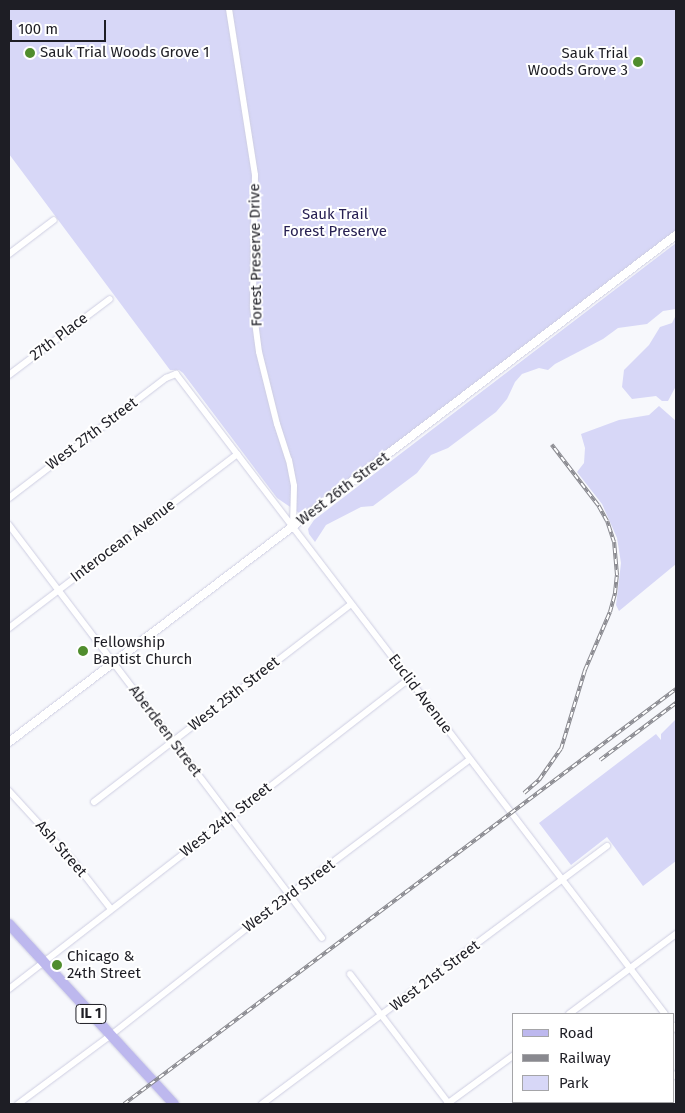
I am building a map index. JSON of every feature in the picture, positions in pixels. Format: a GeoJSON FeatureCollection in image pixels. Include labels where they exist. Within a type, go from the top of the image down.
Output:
{"type":"FeatureCollection","features":[{"type":"Feature","properties":{"kind":"main road","name":"IL 1"},"geometry":{"type":"LineString","coordinates":[[9,924],[174,1104]]}},
{"type":"Feature","properties":{"kind":"street","name":"Forest Preserve Drive"},"geometry":{"type":"LineString","coordinates":[[230,9],[254,175],[253,307],[259,352],[277,424],[289,460],[294,486],[293,528]]}},
{"type":"Feature","properties":{"kind":"street"},"geometry":{"type":"LineString","coordinates":[[9,254],[54,220]]}},
{"type":"Feature","properties":{"kind":"street","name":"West 26th Street"},"geometry":{"type":"LineString","coordinates":[[9,742],[676,235]]}},
{"type":"Feature","properties":{"kind":"street","name":"27th Place"},"geometry":{"type":"LineString","coordinates":[[9,375],[110,299]]}},
{"type":"Feature","properties":{"kind":"street","name":"Euclid Avenue"},"geometry":{"type":"LineString","coordinates":[[176,374],[664,1013]]}},
{"type":"Feature","properties":{"kind":"street","name":"West 27th Street"},"geometry":{"type":"LineString","coordinates":[[9,498],[166,378],[176,374]]}},
{"type":"Feature","properties":{"kind":"street","name":"Interocean Avenue"},"geometry":{"type":"LineString","coordinates":[[9,628],[237,454]]}},
{"type":"Feature","properties":{"kind":"street","name":"Aberdeen Street"},"geometry":{"type":"LineString","coordinates":[[9,525],[322,938]]}},
{"type":"Feature","properties":{"kind":"street","name":"West 25th Street"},"geometry":{"type":"LineString","coordinates":[[94,802],[351,604]]}},
{"type":"Feature","properties":{"kind":"street","name":"West 24th Street"},"geometry":{"type":"LineString","coordinates":[[9,989],[408,679]]}},
{"type":"Feature","properties":{"kind":"street","name":"West 23rd Street"},"geometry":{"type":"LineString","coordinates":[[18,1104],[110,1035],[289,895],[470,759]]}},
{"type":"Feature","properties":{"kind":"street","name":"Ash Street"},"geometry":{"type":"LineString","coordinates":[[9,791],[75,863],[111,909]]}},
{"type":"Feature","properties":{"kind":"street","name":"West 21st Street"},"geometry":{"type":"LineString","coordinates":[[262,1104],[607,846]]}},
{"type":"Feature","properties":{"kind":"street"},"geometry":{"type":"LineString","coordinates":[[570,1013],[676,934]]}},
{"type":"Feature","properties":{"kind":"street"},"geometry":{"type":"LineString","coordinates":[[350,974],[448,1104],[512,1056]]}},
{"type":"Feature","properties":{"kind":"green space","name":"Sauk Trail Forest Preserve"},"geometry":{"type":"Polygon","coordinates":[[[9,9],[676,9],[676,231],[302,515],[277,498],[183,373],[179,370],[170,370],[9,154],[9,9]]]}},
{"type":"Feature","properties":{"kind":"green space"},"geometry":{"type":"Polygon","coordinates":[[[676,243],[676,309],[663,311],[647,324],[618,328],[603,339],[555,364],[548,370],[539,368],[522,374],[515,382],[507,399],[496,412],[448,448],[431,455],[417,473],[373,506],[361,507],[326,525],[315,542],[308,529],[314,520],[676,243]]]}},
{"type":"Feature","properties":{"kind":"green space"},"geometry":{"type":"Polygon","coordinates":[[[676,315],[676,386],[668,401],[662,401],[656,396],[632,399],[622,387],[624,370],[649,345],[660,327],[672,323],[676,315]]]}},
{"type":"Feature","properties":{"kind":"green space"},"geometry":{"type":"Polygon","coordinates":[[[659,406],[676,421],[676,564],[619,611],[616,605],[621,563],[617,538],[602,504],[577,472],[584,463],[585,448],[581,434],[619,420],[649,415],[659,406]]]}},
{"type":"Feature","properties":{"kind":"green space"},"geometry":{"type":"Polygon","coordinates":[[[676,719],[676,861],[643,886],[607,837],[571,865],[539,823],[656,734],[661,740],[661,734],[676,719]]]}},
{"type":"Feature","properties":{"kind":"railway"},"geometry":{"type":"LineString","coordinates":[[524,793],[539,780],[561,749],[585,670],[610,612],[617,575],[614,542],[607,521],[598,505],[552,445]]}},
{"type":"Feature","properties":{"kind":"railway"},"geometry":{"type":"LineString","coordinates":[[124,1104],[676,689]]}},
{"type":"Feature","properties":{"kind":"railway"},"geometry":{"type":"LineString","coordinates":[[600,760],[676,703]]}},
{"type":"Feature","properties":{"kind":"place","name":"Sauk Trial Woods Grove 1"},"geometry":{"type":"Point","coordinates":[30,53]}},
{"type":"Feature","properties":{"kind":"place","name":"Sauk Trial Woods Grove 3"},"geometry":{"type":"Point","coordinates":[638,62]}},
{"type":"Feature","properties":{"kind":"place","name":"Fellowship Baptist Church"},"geometry":{"type":"Point","coordinates":[83,651]}},
{"type":"Feature","properties":{"kind":"place","name":"Chicago & 24th Street"},"geometry":{"type":"Point","coordinates":[57,965]}}]}
